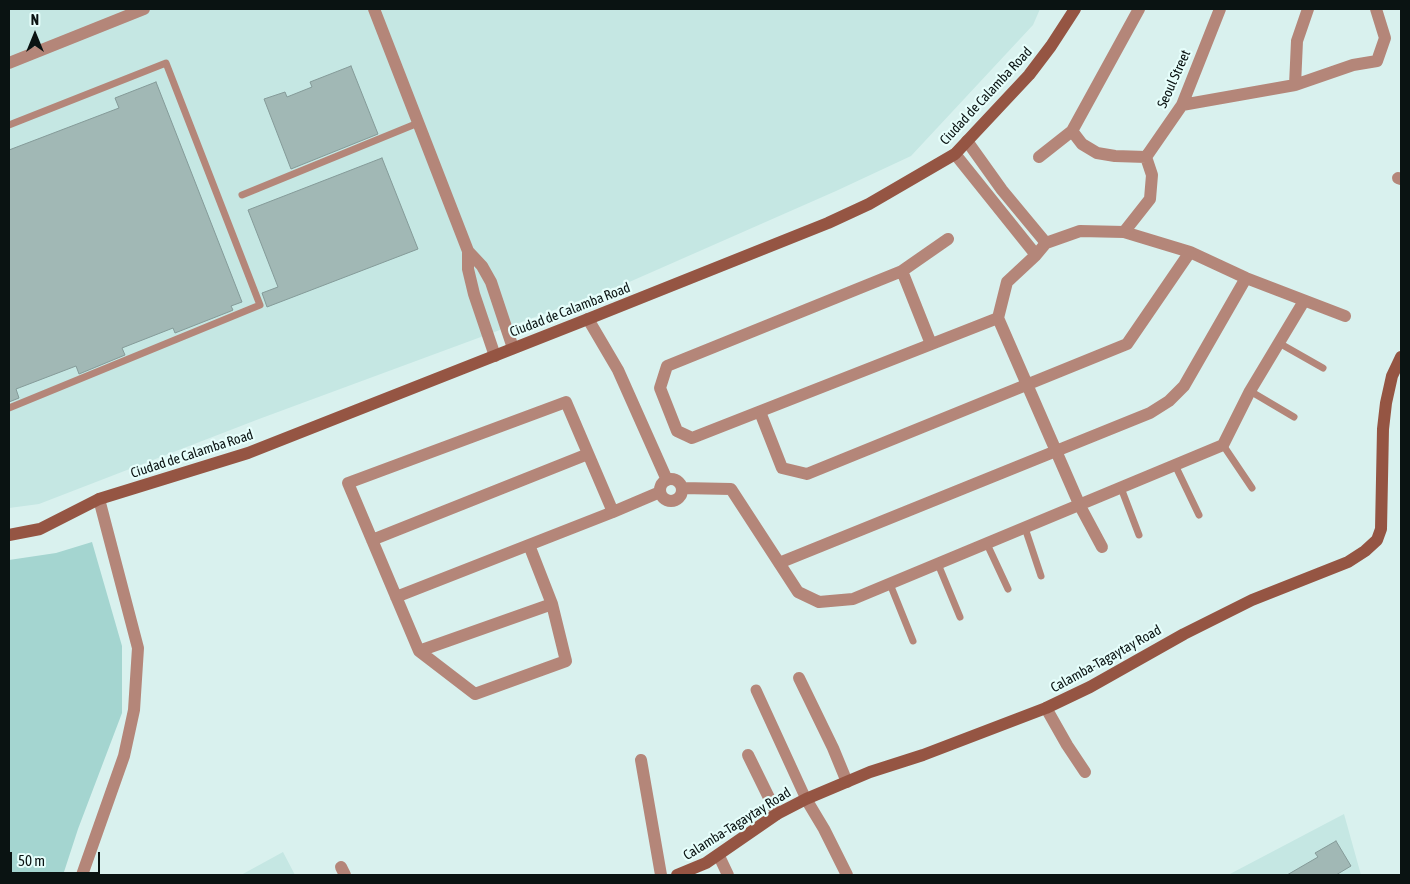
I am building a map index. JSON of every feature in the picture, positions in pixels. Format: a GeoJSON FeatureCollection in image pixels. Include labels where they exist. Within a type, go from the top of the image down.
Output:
{"type":"FeatureCollection","features":[{"type":"Feature","properties":{"kind":"main road","name":"Ciudad de Calamba Road"},"geometry":{"type":"LineString","coordinates":[[9,536],[40,529],[98,499],[248,453],[828,223],[894,190],[955,154],[1030,74],[1052,46],[1075,9]]}},
{"type":"Feature","properties":{"kind":"main road","name":"Calamba-Tagaytay Road"},"geometry":{"type":"LineString","coordinates":[[677,875],[699,867],[718,856],[777,814],[806,799],[870,772],[923,755],[1046,708],[1124,668],[1164,644],[1252,600],[1348,562],[1372,546],[1377,540],[1380,529],[1383,429],[1386,403],[1392,376],[1401,357]]}},
{"type":"Feature","properties":{"kind":"street"},"geometry":{"type":"LineString","coordinates":[[9,63],[144,9]]}},
{"type":"Feature","properties":{"kind":"street"},"geometry":{"type":"LineString","coordinates":[[374,9],[468,251],[468,269],[474,294],[495,356]]}},
{"type":"Feature","properties":{"kind":"street"},"geometry":{"type":"LineString","coordinates":[[1039,157],[1072,131],[1139,9]]}},
{"type":"Feature","properties":{"kind":"street","name":"Seoul Street"},"geometry":{"type":"LineString","coordinates":[[1146,157],[1182,105],[1220,9]]}},
{"type":"Feature","properties":{"kind":"street"},"geometry":{"type":"LineString","coordinates":[[1295,85],[1297,41],[1308,9]]}},
{"type":"Feature","properties":{"kind":"street"},"geometry":{"type":"LineString","coordinates":[[1182,105],[1295,85],[1353,65],[1377,61],[1385,38],[1376,9]]}},
{"type":"Feature","properties":{"kind":"street"},"geometry":{"type":"LineString","coordinates":[[1072,131],[1082,144],[1097,153],[1115,156],[1146,157],[1152,175],[1150,199],[1124,232]]}},
{"type":"Feature","properties":{"kind":"street"},"geometry":{"type":"LineString","coordinates":[[967,141],[1002,190],[1046,243]]}},
{"type":"Feature","properties":{"kind":"street"},"geometry":{"type":"LineString","coordinates":[[955,154],[1036,254]]}},
{"type":"Feature","properties":{"kind":"street"},"geometry":{"type":"LineString","coordinates":[[1102,547],[1080,506],[1029,385],[998,318],[1007,282],[1046,243],[1080,231],[1124,232],[1190,252],[1246,278],[1345,316]]}},
{"type":"Feature","properties":{"kind":"street"},"geometry":{"type":"LineString","coordinates":[[948,239],[902,270],[667,366],[660,388],[677,431],[692,438],[998,318]]}},
{"type":"Feature","properties":{"kind":"street"},"geometry":{"type":"LineString","coordinates":[[468,251],[482,266],[491,282],[514,348]]}},
{"type":"Feature","properties":{"kind":"street"},"geometry":{"type":"LineString","coordinates":[[760,412],[782,468],[808,474],[1127,344],[1190,252]]}},
{"type":"Feature","properties":{"kind":"street"},"geometry":{"type":"LineString","coordinates":[[902,270],[931,344]]}},
{"type":"Feature","properties":{"kind":"street"},"geometry":{"type":"LineString","coordinates":[[780,563],[1150,413],[1169,401],[1184,386],[1246,278]]}},
{"type":"Feature","properties":{"kind":"street"},"geometry":{"type":"LineString","coordinates":[[682,488],[731,489],[798,592],[819,602],[853,599],[1223,445],[1250,391],[1304,301]]}},
{"type":"Feature","properties":{"kind":"street"},"geometry":{"type":"LineString","coordinates":[[588,319],[618,370],[667,480]]}},
{"type":"Feature","properties":{"kind":"street"},"geometry":{"type":"LineString","coordinates":[[529,545],[552,604],[566,662],[475,694],[419,651],[348,484],[566,402],[613,512]]}},
{"type":"Feature","properties":{"kind":"street"},"geometry":{"type":"LineString","coordinates":[[372,540],[588,454]]}},
{"type":"Feature","properties":{"kind":"street"},"geometry":{"type":"LineString","coordinates":[[667,480],[676,480],[682,488],[680,497],[671,501],[666,500],[660,492],[660,487],[667,480]]}},
{"type":"Feature","properties":{"kind":"street"},"geometry":{"type":"LineString","coordinates":[[396,597],[660,492]]}},
{"type":"Feature","properties":{"kind":"street"},"geometry":{"type":"LineString","coordinates":[[82,875],[124,756],[134,710],[138,648],[98,499]]}},
{"type":"Feature","properties":{"kind":"street"},"geometry":{"type":"LineString","coordinates":[[419,651],[552,604]]}},
{"type":"Feature","properties":{"kind":"street"},"geometry":{"type":"LineString","coordinates":[[798,678],[833,748],[847,782]]}},
{"type":"Feature","properties":{"kind":"street"},"geometry":{"type":"LineString","coordinates":[[756,690],[806,799],[824,829],[847,875]]}},
{"type":"Feature","properties":{"kind":"street"},"geometry":{"type":"LineString","coordinates":[[1046,708],[1085,772]]}},
{"type":"Feature","properties":{"kind":"street"},"geometry":{"type":"LineString","coordinates":[[748,755],[777,814]]}},
{"type":"Feature","properties":{"kind":"street"},"geometry":{"type":"LineString","coordinates":[[641,760],[661,875]]}},
{"type":"Feature","properties":{"kind":"street"},"geometry":{"type":"LineString","coordinates":[[718,856],[728,875]]}},
{"type":"Feature","properties":{"kind":"lane"},"geometry":{"type":"LineString","coordinates":[[9,408],[260,305],[166,63],[10,122]]}},
{"type":"Feature","properties":{"kind":"lane"},"geometry":{"type":"LineString","coordinates":[[242,195],[418,123]]}},
{"type":"Feature","properties":{"kind":"lane"},"geometry":{"type":"LineString","coordinates":[[1279,343],[1323,368]]}},
{"type":"Feature","properties":{"kind":"lane"},"geometry":{"type":"LineString","coordinates":[[1250,391],[1294,417]]}},
{"type":"Feature","properties":{"kind":"lane"},"geometry":{"type":"LineString","coordinates":[[1223,445],[1252,488]]}},
{"type":"Feature","properties":{"kind":"lane"},"geometry":{"type":"LineString","coordinates":[[1175,465],[1200,515]]}},
{"type":"Feature","properties":{"kind":"lane"},"geometry":{"type":"LineString","coordinates":[[1121,488],[1140,535]]}},
{"type":"Feature","properties":{"kind":"lane"},"geometry":{"type":"LineString","coordinates":[[1025,528],[1041,576]]}},
{"type":"Feature","properties":{"kind":"lane"},"geometry":{"type":"LineString","coordinates":[[987,544],[1008,589]]}},
{"type":"Feature","properties":{"kind":"lane"},"geometry":{"type":"LineString","coordinates":[[938,564],[960,617]]}},
{"type":"Feature","properties":{"kind":"lane"},"geometry":{"type":"LineString","coordinates":[[890,584],[913,641]]}},
{"type":"Feature","properties":{"kind":"shaded area"},"geometry":{"type":"Polygon","coordinates":[[[9,9],[1040,9],[1033,25],[911,156],[627,283],[259,419],[39,504],[9,508],[9,9]]]}},
{"type":"Feature","properties":{"kind":"shaded area"},"geometry":{"type":"Polygon","coordinates":[[[92,542],[122,646],[122,713],[78,829],[63,875],[9,875],[9,560],[56,553],[92,542]]]}},
{"type":"Feature","properties":{"kind":"shaded area"},"geometry":{"type":"Polygon","coordinates":[[[1344,814],[1361,875],[1228,875],[1344,814]]]}},
{"type":"Feature","properties":{"kind":"shaded area"},"geometry":{"type":"Polygon","coordinates":[[[283,852],[295,875],[241,875],[283,852]]]}},
{"type":"Feature","properties":{"kind":"building"},"geometry":{"type":"Polygon","coordinates":[[[351,66],[378,134],[291,169],[264,99],[285,92],[287,97],[312,87],[310,82],[351,66]]]}},
{"type":"Feature","properties":{"kind":"building"},"geometry":{"type":"Polygon","coordinates":[[[156,82],[242,302],[231,306],[233,310],[231,311],[175,333],[173,328],[122,348],[125,355],[79,374],[76,366],[16,389],[19,398],[9,402],[9,150],[119,108],[115,98],[156,82]]]}},
{"type":"Feature","properties":{"kind":"building"},"geometry":{"type":"Polygon","coordinates":[[[382,158],[418,249],[267,307],[262,293],[278,287],[248,210],[382,158]]]}},
{"type":"Feature","properties":{"kind":"building"},"geometry":{"type":"Polygon","coordinates":[[[1336,841],[1351,866],[1336,875],[1287,875],[1318,857],[1315,853],[1336,841]]]}}]}
